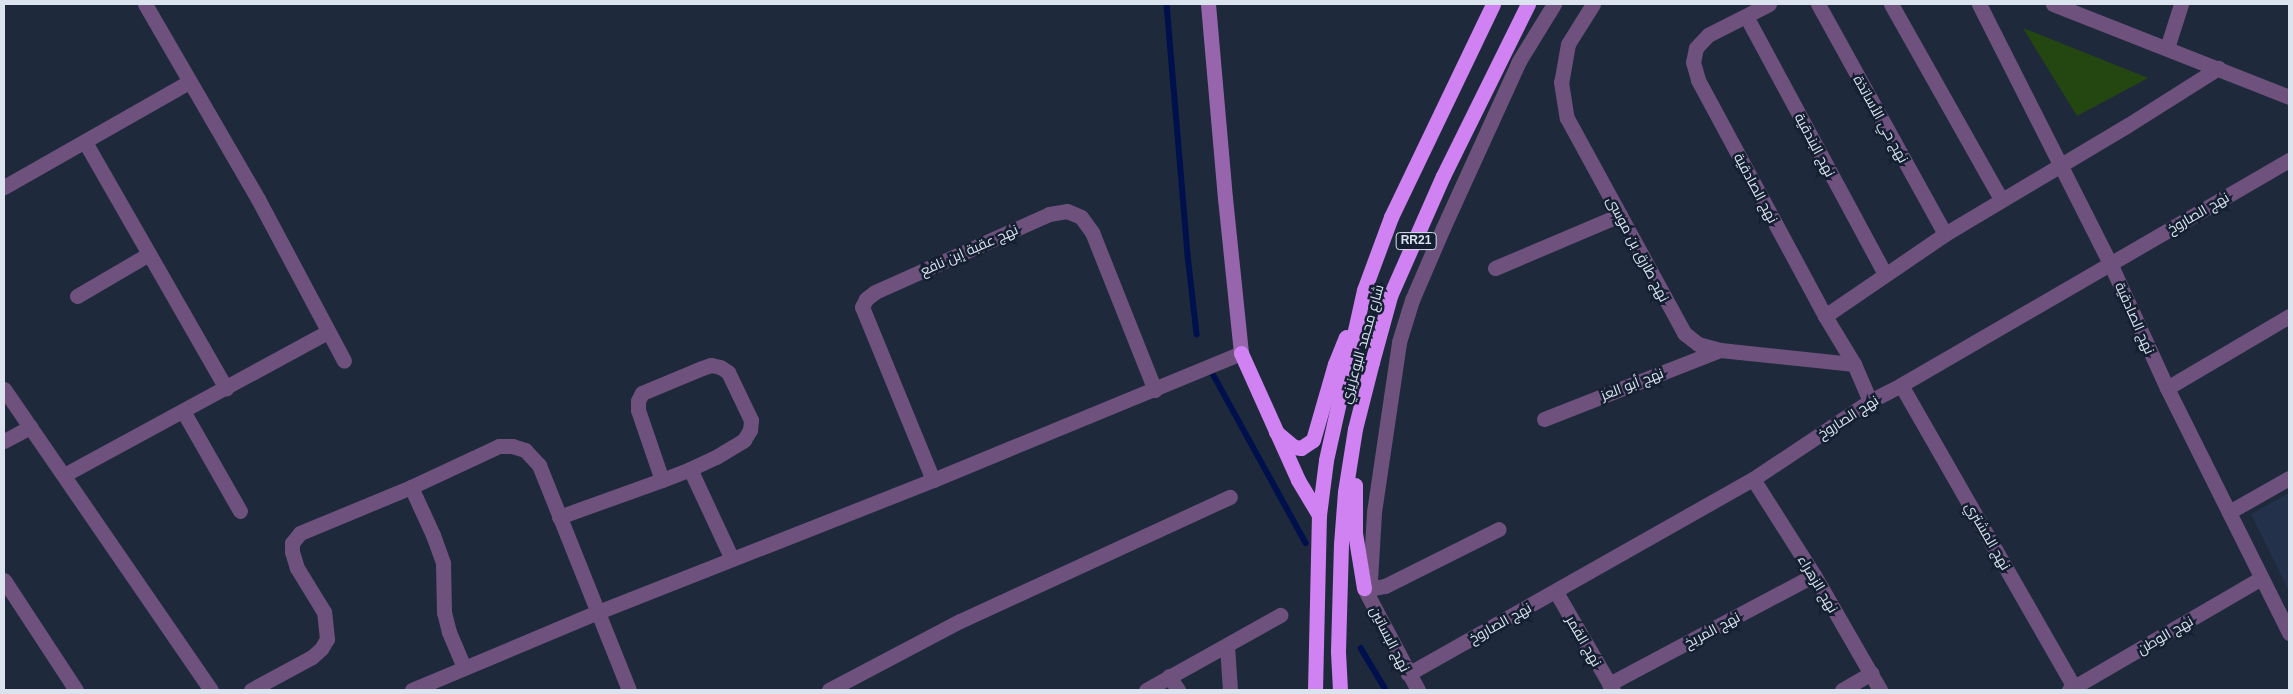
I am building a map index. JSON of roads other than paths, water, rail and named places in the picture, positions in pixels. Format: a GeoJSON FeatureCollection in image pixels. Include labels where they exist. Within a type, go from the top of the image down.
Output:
{"type":"FeatureCollection","features":[{"type":"Feature","properties":{"kind":"highway","name":"شارع محمد البوعزيزي"},"geometry":{"type":"LineString","coordinates":[[1315,690],[1319,515],[1326,460],[1364,290],[1391,217],[1494,4]]}},
{"type":"Feature","properties":{"kind":"highway","name":"شارع محمد البوعزيزي"},"geometry":{"type":"LineString","coordinates":[[1340,690],[1338,651],[1341,544],[1345,492],[1355,429],[1390,296],[1443,176],[1528,4]]}},
{"type":"Feature","properties":{"kind":"highway"},"geometry":{"type":"LineString","coordinates":[[1276,432],[1294,447],[1301,448],[1313,440],[1335,364],[1364,290]]}},
{"type":"Feature","properties":{"kind":"highway"},"geometry":{"type":"LineString","coordinates":[[1241,353],[1298,480],[1319,515]]}},
{"type":"Feature","properties":{"kind":"highway"},"geometry":{"type":"LineString","coordinates":[[1355,429],[1355,533],[1367,591]]}},
{"type":"Feature","properties":{"kind":"street"},"geometry":{"type":"LineString","coordinates":[[145,4],[258,199],[344,361]]}},
{"type":"Feature","properties":{"kind":"street"},"geometry":{"type":"LineString","coordinates":[[412,690],[598,612],[933,480],[1241,353],[1208,4]]}},
{"type":"Feature","properties":{"kind":"street"},"geometry":{"type":"LineString","coordinates":[[1500,529],[1385,586],[1367,591],[1374,512],[1399,342],[1412,300],[1519,61],[1554,4]]}},
{"type":"Feature","properties":{"kind":"street","name":"نهج طارق بن موسى"},"geometry":{"type":"LineString","coordinates":[[1593,4],[1568,44],[1561,82],[1567,118],[1684,334],[1698,344],[1720,350],[1854,364]]}},
{"type":"Feature","properties":{"kind":"street","name":"نهج الصادقية"},"geometry":{"type":"LineString","coordinates":[[1768,4],[1708,35],[1696,48],[1693,62],[1698,80],[1825,316],[1854,364],[1870,401]]}},
{"type":"Feature","properties":{"kind":"street","name":"نهج حي الأساتذة"},"geometry":{"type":"LineString","coordinates":[[1818,4],[1945,234]]}},
{"type":"Feature","properties":{"kind":"street"},"geometry":{"type":"LineString","coordinates":[[1890,4],[2002,199]]}},
{"type":"Feature","properties":{"kind":"street","name":"نهج الصادقية"},"geometry":{"type":"LineString","coordinates":[[1979,4],[2110,263],[2166,388],[2229,512],[2260,579],[2289,633]]}},
{"type":"Feature","properties":{"kind":"street"},"geometry":{"type":"LineString","coordinates":[[2052,4],[2289,97]]}},
{"type":"Feature","properties":{"kind":"street"},"geometry":{"type":"LineString","coordinates":[[2167,48],[2181,4]]}},
{"type":"Feature","properties":{"kind":"street","name":"نهج البندقية"},"geometry":{"type":"LineString","coordinates":[[1746,16],[1885,274]]}},
{"type":"Feature","properties":{"kind":"street"},"geometry":{"type":"LineString","coordinates":[[1825,316],[1945,234],[2128,125],[2218,68]]}},
{"type":"Feature","properties":{"kind":"street"},"geometry":{"type":"LineString","coordinates":[[4,187],[189,82]]}},
{"type":"Feature","properties":{"kind":"street"},"geometry":{"type":"LineString","coordinates":[[85,142],[226,388]]}},
{"type":"Feature","properties":{"kind":"street","name":"نهج الصاروخ"},"geometry":{"type":"LineString","coordinates":[[1408,674],[1753,479],[1870,401],[1901,385],[2289,160]]}},
{"type":"Feature","properties":{"kind":"street","name":"نهج عقبة إبن نافع"},"geometry":{"type":"LineString","coordinates":[[933,480],[862,307],[866,299],[875,292],[1049,214],[1067,211],[1081,217],[1092,232],[1155,390]]}},
{"type":"Feature","properties":{"kind":"street"},"geometry":{"type":"LineString","coordinates":[[1495,268],[1620,214]]}},
{"type":"Feature","properties":{"kind":"street"},"geometry":{"type":"LineString","coordinates":[[77,296],[149,254]]}},
{"type":"Feature","properties":{"kind":"street"},"geometry":{"type":"LineString","coordinates":[[2166,388],[2289,316]]}},
{"type":"Feature","properties":{"kind":"street"},"geometry":{"type":"LineString","coordinates":[[64,475],[327,332]]}},
{"type":"Feature","properties":{"kind":"street","name":"نهج أبو العز"},"geometry":{"type":"LineString","coordinates":[[1544,419],[1720,350]]}},
{"type":"Feature","properties":{"kind":"street"},"geometry":{"type":"LineString","coordinates":[[559,517],[662,480],[690,469],[716,457],[744,440],[750,430],[751,420],[748,410],[728,372],[720,367],[711,365],[702,368],[642,394],[638,401],[638,410],[662,480]]}},
{"type":"Feature","properties":{"kind":"street","name":"نهج المشتري"},"geometry":{"type":"LineString","coordinates":[[1901,385],[2071,689]]}},
{"type":"Feature","properties":{"kind":"street"},"geometry":{"type":"LineString","coordinates":[[4,389],[211,690]]}},
{"type":"Feature","properties":{"kind":"street"},"geometry":{"type":"LineString","coordinates":[[183,411],[240,511]]}},
{"type":"Feature","properties":{"kind":"street"},"geometry":{"type":"LineString","coordinates":[[4,440],[30,427]]}},
{"type":"Feature","properties":{"kind":"street"},"geometry":{"type":"LineString","coordinates":[[251,690],[312,657],[328,639],[324,612],[297,568],[292,552],[292,542],[300,533],[411,487],[499,446],[512,446],[525,450],[539,465],[629,690]]}},
{"type":"Feature","properties":{"kind":"street"},"geometry":{"type":"LineString","coordinates":[[690,469],[732,559]]}},
{"type":"Feature","properties":{"kind":"street"},"geometry":{"type":"LineString","coordinates":[[2229,512],[2289,478]]}},
{"type":"Feature","properties":{"kind":"street","name":"نهج الزهراء"},"geometry":{"type":"LineString","coordinates":[[1753,479],[1814,575],[1880,690]]}},
{"type":"Feature","properties":{"kind":"street"},"geometry":{"type":"LineString","coordinates":[[411,487],[433,535],[443,563],[444,612],[464,667]]}},
{"type":"Feature","properties":{"kind":"street"},"geometry":{"type":"LineString","coordinates":[[829,690],[960,621],[1230,497]]}},
{"type":"Feature","properties":{"kind":"street","name":"نهج المريخ"},"geometry":{"type":"LineString","coordinates":[[1611,687],[1814,575]]}},
{"type":"Feature","properties":{"kind":"street","name":"نهج الوطن"},"geometry":{"type":"LineString","coordinates":[[2071,689],[2260,579]]}},
{"type":"Feature","properties":{"kind":"street"},"geometry":{"type":"LineString","coordinates":[[4,580],[76,690]]}},
{"type":"Feature","properties":{"kind":"street","name":"نهج البساتين"},"geometry":{"type":"LineString","coordinates":[[1367,591],[1408,674],[1418,690]]}},
{"type":"Feature","properties":{"kind":"street","name":"نهج القمر"},"geometry":{"type":"LineString","coordinates":[[1556,592],[1611,687]]}},
{"type":"Feature","properties":{"kind":"street"},"geometry":{"type":"LineString","coordinates":[[1146,690],[1280,615]]}},
{"type":"Feature","properties":{"kind":"street"},"geometry":{"type":"LineString","coordinates":[[1227,646],[1230,690]]}},
{"type":"Feature","properties":{"kind":"street"},"geometry":{"type":"LineString","coordinates":[[1842,690],[1871,673]]}},
{"type":"Feature","properties":{"kind":"street"},"geometry":{"type":"LineString","coordinates":[[1169,676],[1178,690]]}},
{"type":"Feature","properties":{"kind":"waterway"},"geometry":{"type":"LineString","coordinates":[[1167,4],[1188,255],[1197,334]]}},
{"type":"Feature","properties":{"kind":"waterway"},"geometry":{"type":"LineString","coordinates":[[1212,372],[1306,543]]}},
{"type":"Feature","properties":{"kind":"waterway"},"geometry":{"type":"LineString","coordinates":[[1361,648],[1386,690]]}}]}
